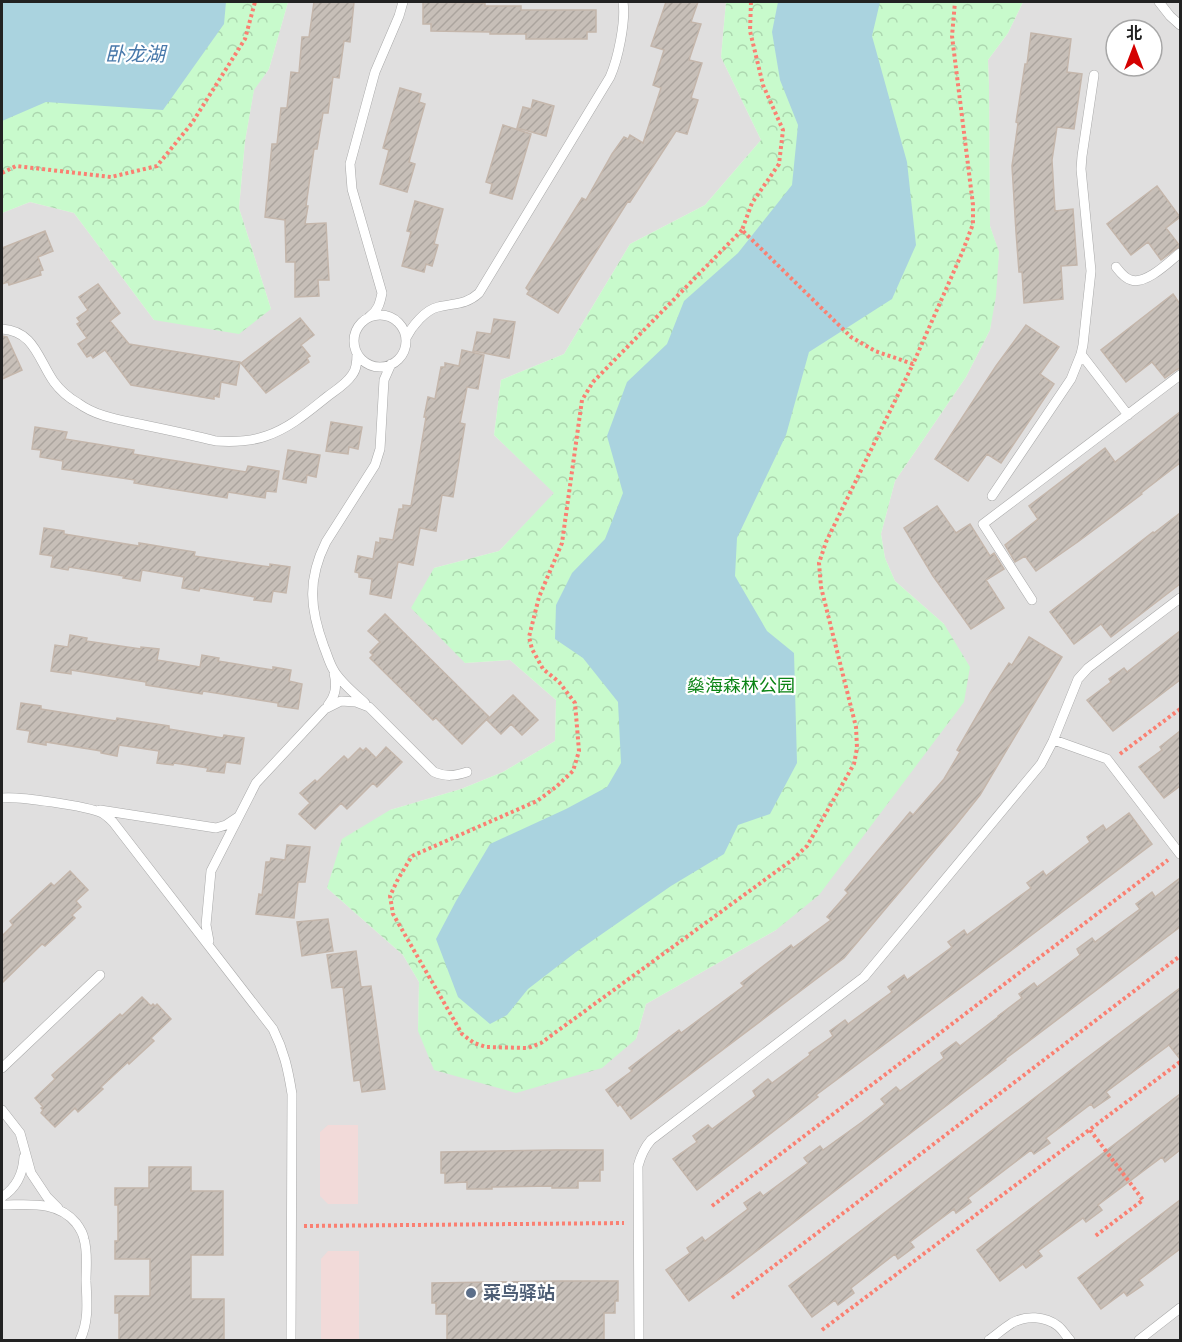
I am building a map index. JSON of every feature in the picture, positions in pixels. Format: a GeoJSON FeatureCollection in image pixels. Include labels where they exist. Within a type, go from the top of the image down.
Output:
{"type":"FeatureCollection","features":[{"type":"Feature","properties":{"kind":"lane"},"geometry":{"type":"LineString","coordinates":[[369,317],[385,315],[393,318],[404,330],[406,346],[403,353],[398,360],[384,367],[368,364],[357,353],[354,345],[357,329],[362,322],[369,317],[375,313],[382,293],[352,189],[350,164],[375,72],[403,2]]}},
{"type":"Feature","properties":{"kind":"lane"},"geometry":{"type":"LineString","coordinates":[[1159,2],[1180,26]]}},
{"type":"Feature","properties":{"kind":"lane"},"geometry":{"type":"LineString","coordinates":[[406,338],[410,329],[429,311],[436,307],[463,303],[479,293],[610,77],[617,57],[624,17],[623,3]]}},
{"type":"Feature","properties":{"kind":"lane"},"geometry":{"type":"LineString","coordinates":[[992,496],[1071,379],[1081,354],[1091,271],[1081,169],[1094,75]]}},
{"type":"Feature","properties":{"kind":"lane"},"geometry":{"type":"LineString","coordinates":[[1116,267],[1132,281],[1141,281],[1180,253]]}},
{"type":"Feature","properties":{"kind":"lane"},"geometry":{"type":"LineString","coordinates":[[2,329],[20,333],[27,339],[55,383],[91,412],[216,441],[251,441],[282,430],[354,374],[357,353]]}},
{"type":"Feature","properties":{"kind":"lane"},"geometry":{"type":"LineString","coordinates":[[1081,354],[1128,415]]}},
{"type":"Feature","properties":{"kind":"lane"},"geometry":{"type":"LineString","coordinates":[[210,946],[206,925],[211,871],[260,777],[335,695],[336,681],[333,669],[314,616],[313,579],[320,554],[375,465],[380,449],[384,380],[391,364]]}},
{"type":"Feature","properties":{"kind":"lane"},"geometry":{"type":"LineString","coordinates":[[1032,600],[983,524],[1180,375]]}},
{"type":"Feature","properties":{"kind":"lane"},"geometry":{"type":"LineString","coordinates":[[639,1341],[638,1166],[645,1146],[864,977],[1041,764],[1054,740],[1078,679],[1088,668],[1180,598]]}},
{"type":"Feature","properties":{"kind":"lane"},"geometry":{"type":"LineString","coordinates":[[333,669],[434,772],[451,776],[467,772]]}},
{"type":"Feature","properties":{"kind":"lane"},"geometry":{"type":"LineString","coordinates":[[324,709],[348,700],[369,707]]}},
{"type":"Feature","properties":{"kind":"lane"},"geometry":{"type":"LineString","coordinates":[[1054,740],[1107,759],[1180,853]]}},
{"type":"Feature","properties":{"kind":"lane"},"geometry":{"type":"LineString","coordinates":[[2,798],[15,797],[216,828],[226,825],[239,816]]}},
{"type":"Feature","properties":{"kind":"lane"},"geometry":{"type":"LineString","coordinates":[[89,808],[103,813],[113,822],[263,1014],[282,1048],[289,1070],[292,1094],[291,1341]]}},
{"type":"Feature","properties":{"kind":"lane"},"geometry":{"type":"LineString","coordinates":[[2,1074],[4,1066],[100,975]]}},
{"type":"Feature","properties":{"kind":"lane"},"geometry":{"type":"LineString","coordinates":[[2,1105],[4,1113],[20,1133],[31,1173],[47,1197],[69,1216],[84,1237],[87,1321],[80,1341]]}},
{"type":"Feature","properties":{"kind":"lane"},"geometry":{"type":"LineString","coordinates":[[2,1197],[13,1189],[18,1180],[24,1163],[25,1151]]}},
{"type":"Feature","properties":{"kind":"lane"},"geometry":{"type":"LineString","coordinates":[[2,1205],[48,1206],[60,1210]]}},
{"type":"Feature","properties":{"kind":"lane"},"geometry":{"type":"LineString","coordinates":[[1139,1341],[1180,1308]]}},
{"type":"Feature","properties":{"kind":"lane"},"geometry":{"type":"LineString","coordinates":[[989,1341],[1011,1323],[1029,1318],[1040,1318],[1058,1326],[1070,1341]]}},
{"type":"Feature","properties":{"kind":"path"},"geometry":{"type":"LineString","coordinates":[[2,173],[16,166],[111,177],[157,166],[192,123],[245,39],[255,2]]}},
{"type":"Feature","properties":{"kind":"path"},"geometry":{"type":"LineString","coordinates":[[751,2],[750,31],[763,85],[783,130],[779,164],[752,203],[742,230],[593,382],[582,400],[562,543],[538,597],[529,637],[532,649],[543,669],[559,682],[575,703],[579,751],[573,771],[537,801],[412,856],[390,896],[393,914],[462,1034],[474,1043],[486,1047],[528,1048],[541,1043],[792,860],[807,846],[854,764],[857,748],[856,727],[821,587],[819,563],[826,542],[913,364],[973,224],[973,205],[952,36],[956,2]]}},
{"type":"Feature","properties":{"kind":"path"},"geometry":{"type":"LineString","coordinates":[[742,230],[851,337],[875,351],[913,364]]}},
{"type":"Feature","properties":{"kind":"path"},"geometry":{"type":"LineString","coordinates":[[1110,762],[1180,709]]}},
{"type":"Feature","properties":{"kind":"path"},"geometry":{"type":"LineString","coordinates":[[712,1206],[1180,853]]}},
{"type":"Feature","properties":{"kind":"path"},"geometry":{"type":"LineString","coordinates":[[732,1298],[1180,956]]}},
{"type":"Feature","properties":{"kind":"path"},"geometry":{"type":"LineString","coordinates":[[822,1330],[1180,1062]]}},
{"type":"Feature","properties":{"kind":"path"},"geometry":{"type":"LineString","coordinates":[[1090,1130],[1143,1200],[1094,1237]]}},
{"type":"Feature","properties":{"kind":"path"},"geometry":{"type":"LineString","coordinates":[[291,1226],[638,1223]]}},
{"type":"Feature","properties":{"kind":"shaded area"},"geometry":{"type":"Polygon","coordinates":[[[288,2],[726,2],[721,57],[761,140],[705,205],[630,244],[564,354],[501,380],[494,435],[555,493],[499,551],[434,568],[465,663],[510,660],[556,700],[555,741],[503,772],[461,789],[390,810],[327,888],[403,955],[419,982],[418,1031],[636,1039],[646,1004],[776,930],[944,624],[895,581],[885,558],[881,534],[895,481],[966,377],[990,330],[999,253],[990,226],[988,60],[1008,33],[1023,2],[1180,2],[1180,1340],[2,1340],[2,213],[30,202],[74,213],[154,320],[271,309],[239,208],[245,141],[254,89],[269,69],[288,2]]]}},
{"type":"Feature","properties":{"kind":"shaded area"},"geometry":{"type":"Polygon","coordinates":[[[328,1125],[358,1125],[358,1204],[328,1204],[320,1196],[320,1132],[328,1125]]]}},
{"type":"Feature","properties":{"kind":"shaded area"},"geometry":{"type":"Polygon","coordinates":[[[328,1251],[359,1251],[359,1340],[321,1340],[321,1259],[328,1251]]]}},
{"type":"Feature","properties":{"kind":"green space"},"geometry":{"type":"Polygon","coordinates":[[[2,2],[288,2],[269,69],[254,90],[245,141],[239,208],[271,309],[239,334],[154,320],[74,213],[30,202],[2,213],[2,2]]]}},
{"type":"Feature","properties":{"kind":"green space","name":"燊海森林公园"},"geometry":{"type":"Polygon","coordinates":[[[726,2],[1023,2],[1008,33],[988,60],[990,226],[999,252],[996,296],[990,330],[966,377],[895,481],[881,534],[885,558],[895,581],[944,624],[970,667],[964,702],[819,895],[776,930],[646,1004],[636,1039],[602,1068],[516,1093],[434,1070],[418,1031],[419,982],[403,955],[327,888],[342,839],[390,810],[461,789],[503,772],[555,741],[556,700],[510,660],[465,663],[411,608],[434,568],[499,551],[554,493],[494,435],[501,380],[564,354],[630,244],[705,205],[761,140],[721,57],[726,2]]]}},
{"type":"Feature","properties":{"kind":"water","name":"卧龙湖"},"geometry":{"type":"Polygon","coordinates":[[[2,2],[226,2],[224,24],[163,110],[46,102],[2,121],[2,2]]]}},
{"type":"Feature","properties":{"kind":"water"},"geometry":{"type":"Polygon","coordinates":[[[778,2],[880,2],[872,36],[907,162],[916,245],[892,299],[809,352],[786,435],[737,538],[735,576],[767,631],[794,653],[797,763],[770,814],[738,825],[724,854],[671,886],[576,952],[528,989],[507,1015],[490,1024],[458,997],[436,939],[490,844],[566,809],[607,787],[621,763],[618,702],[583,658],[555,639],[556,605],[572,573],[605,539],[623,493],[607,436],[627,382],[667,344],[684,301],[738,253],[792,185],[798,125],[780,80],[772,32],[778,2]]]}},
{"type":"Feature","properties":{"kind":"building"},"geometry":{"type":"Polygon","coordinates":[[[314,2],[354,2],[350,42],[344,41],[339,78],[333,77],[328,113],[323,113],[317,149],[314,149],[306,206],[308,206],[305,224],[326,223],[329,280],[318,280],[319,296],[295,297],[295,262],[286,262],[285,220],[265,217],[272,144],[277,144],[281,108],[287,108],[291,72],[299,73],[302,37],[309,37],[314,2]]]}},
{"type":"Feature","properties":{"kind":"building"},"geometry":{"type":"Polygon","coordinates":[[[423,2],[485,3],[485,6],[521,6],[521,10],[596,10],[596,32],[587,32],[587,39],[526,39],[526,34],[431,31],[431,24],[423,24],[423,2]]]}},
{"type":"Feature","properties":{"kind":"building"},"geometry":{"type":"Polygon","coordinates":[[[666,2],[698,2],[691,22],[701,24],[689,60],[702,63],[691,98],[698,100],[687,134],[676,131],[630,202],[628,201],[558,313],[527,294],[529,291],[526,288],[582,198],[586,200],[624,137],[628,139],[630,135],[643,143],[661,88],[653,85],[664,50],[651,46],[666,2]]]}},
{"type":"Feature","properties":{"kind":"building"},"geometry":{"type":"Polygon","coordinates":[[[1031,33],[1071,39],[1067,72],[1082,74],[1074,129],[1057,127],[1052,160],[1055,211],[1073,209],[1077,265],[1061,266],[1063,299],[1024,303],[1022,272],[1019,272],[1012,166],[1018,123],[1016,122],[1031,33]]]}},
{"type":"Feature","properties":{"kind":"building"},"geometry":{"type":"Polygon","coordinates":[[[400,88],[421,94],[419,102],[425,104],[409,162],[415,164],[407,192],[380,184],[389,150],[383,148],[400,88]]]}},
{"type":"Feature","properties":{"kind":"building"},"geometry":{"type":"Polygon","coordinates":[[[533,100],[554,106],[546,136],[517,128],[523,107],[531,109],[533,100]]]}},
{"type":"Feature","properties":{"kind":"building"},"geometry":{"type":"Polygon","coordinates":[[[503,125],[531,134],[512,199],[490,193],[492,184],[486,182],[503,125]]]}},
{"type":"Feature","properties":{"kind":"building"},"geometry":{"type":"Polygon","coordinates":[[[1157,186],[1180,217],[1166,228],[1180,246],[1161,260],[1148,242],[1131,255],[1107,224],[1157,186]]]}},
{"type":"Feature","properties":{"kind":"building"},"geometry":{"type":"Polygon","coordinates":[[[415,201],[443,209],[434,244],[438,245],[432,266],[426,264],[424,272],[402,266],[411,232],[407,231],[415,201]]]}},
{"type":"Feature","properties":{"kind":"building"},"geometry":{"type":"Polygon","coordinates":[[[45,231],[53,251],[38,257],[43,270],[40,271],[41,275],[9,285],[8,282],[2,284],[2,248],[45,231]]]}},
{"type":"Feature","properties":{"kind":"building"},"geometry":{"type":"Polygon","coordinates":[[[98,284],[120,313],[110,321],[129,344],[240,362],[236,385],[221,382],[219,397],[214,396],[214,399],[131,385],[105,350],[93,358],[91,355],[87,357],[78,344],[87,338],[77,324],[80,322],[77,318],[88,310],[79,297],[98,284]]]}},
{"type":"Feature","properties":{"kind":"building"},"geometry":{"type":"Polygon","coordinates":[[[1173,294],[1180,304],[1180,368],[1165,378],[1152,362],[1126,382],[1101,350],[1173,294]]]}},
{"type":"Feature","properties":{"kind":"building"},"geometry":{"type":"Polygon","coordinates":[[[300,318],[314,335],[301,345],[310,356],[307,358],[309,362],[266,393],[241,363],[300,318]]]}},
{"type":"Feature","properties":{"kind":"building"},"geometry":{"type":"Polygon","coordinates":[[[494,319],[515,322],[509,358],[473,351],[477,332],[491,334],[494,319]]]}},
{"type":"Feature","properties":{"kind":"building"},"geometry":{"type":"Polygon","coordinates":[[[1026,325],[1059,347],[1040,374],[1054,384],[1001,463],[987,454],[968,481],[935,459],[1026,325]]]}},
{"type":"Feature","properties":{"kind":"building"},"geometry":{"type":"Polygon","coordinates":[[[2,336],[7,337],[22,370],[2,379],[2,336]]]}},
{"type":"Feature","properties":{"kind":"building"},"geometry":{"type":"Polygon","coordinates":[[[462,350],[484,355],[478,389],[467,387],[460,423],[465,424],[453,497],[442,495],[436,531],[420,528],[413,565],[398,562],[391,598],[370,594],[372,579],[359,577],[359,573],[355,572],[358,556],[373,559],[376,542],[380,543],[380,538],[393,540],[399,509],[403,509],[403,505],[411,506],[428,397],[435,399],[441,367],[445,367],[445,363],[459,366],[462,350]]]}},
{"type":"Feature","properties":{"kind":"building"},"geometry":{"type":"Polygon","coordinates":[[[1180,412],[1180,463],[1142,494],[1036,571],[1025,556],[1015,562],[1005,545],[1038,519],[1029,506],[1105,448],[1115,462],[1180,412]]]}},
{"type":"Feature","properties":{"kind":"building"},"geometry":{"type":"Polygon","coordinates":[[[331,422],[362,427],[358,449],[349,447],[348,454],[326,451],[331,422]]]}},
{"type":"Feature","properties":{"kind":"building"},"geometry":{"type":"Polygon","coordinates":[[[35,427],[67,432],[65,439],[134,450],[133,454],[246,472],[248,466],[279,471],[276,492],[266,491],[265,498],[228,492],[227,498],[134,483],[135,480],[62,469],[63,461],[40,457],[41,450],[32,449],[35,427]]]}},
{"type":"Feature","properties":{"kind":"building"},"geometry":{"type":"Polygon","coordinates":[[[288,450],[320,455],[316,477],[307,475],[306,483],[283,479],[288,450]]]}},
{"type":"Feature","properties":{"kind":"building"},"geometry":{"type":"Polygon","coordinates":[[[937,506],[956,533],[970,524],[990,556],[994,553],[1004,569],[986,580],[1004,608],[971,629],[933,576],[904,528],[937,506]]]}},
{"type":"Feature","properties":{"kind":"building"},"geometry":{"type":"Polygon","coordinates":[[[1180,513],[1180,584],[1111,637],[1101,624],[1074,644],[1050,612],[1180,513]]]}},
{"type":"Feature","properties":{"kind":"building"},"geometry":{"type":"Polygon","coordinates":[[[44,528],[64,531],[64,534],[139,546],[139,543],[195,552],[194,556],[270,567],[270,564],[290,567],[286,593],[273,591],[271,602],[254,600],[255,597],[200,588],[199,591],[182,588],[184,577],[142,570],[140,581],[123,578],[124,576],[69,567],[68,570],[51,567],[53,556],[40,554],[44,528]]]}},
{"type":"Feature","properties":{"kind":"building"},"geometry":{"type":"Polygon","coordinates":[[[385,614],[489,717],[462,744],[436,718],[433,720],[370,658],[373,655],[370,652],[380,642],[368,631],[385,614]]]}},
{"type":"Feature","properties":{"kind":"building"},"geometry":{"type":"Polygon","coordinates":[[[1180,631],[1180,680],[1113,731],[1087,700],[1111,682],[1109,679],[1124,668],[1127,672],[1180,631]]]}},
{"type":"Feature","properties":{"kind":"building"},"geometry":{"type":"Polygon","coordinates":[[[70,635],[87,638],[86,641],[141,649],[141,647],[159,649],[157,660],[200,667],[202,655],[219,658],[218,661],[273,670],[273,667],[291,670],[289,681],[302,684],[298,709],[278,706],[278,703],[203,691],[202,694],[71,670],[71,674],[51,671],[55,645],[68,647],[70,635]]]}},
{"type":"Feature","properties":{"kind":"building"},"geometry":{"type":"Polygon","coordinates":[[[1029,637],[1062,657],[980,795],[956,825],[844,958],[631,1119],[606,1090],[632,1071],[629,1068],[679,1030],[681,1033],[744,986],[741,983],[791,945],[793,948],[831,920],[827,917],[848,893],[845,890],[910,812],[913,815],[944,779],[960,752],[957,750],[990,693],[1009,663],[1012,665],[1029,637]]]}},
{"type":"Feature","properties":{"kind":"building"},"geometry":{"type":"Polygon","coordinates":[[[513,695],[538,720],[522,735],[511,724],[501,734],[487,720],[513,695]]]}},
{"type":"Feature","properties":{"kind":"building"},"geometry":{"type":"Polygon","coordinates":[[[21,703],[41,706],[41,709],[116,721],[117,718],[169,726],[169,729],[223,738],[224,735],[244,738],[240,764],[226,762],[224,773],[207,771],[208,768],[157,763],[159,751],[119,745],[117,756],[101,753],[101,751],[46,742],[46,745],[28,742],[30,731],[17,729],[21,703]]]}},
{"type":"Feature","properties":{"kind":"building"},"geometry":{"type":"Polygon","coordinates":[[[1180,731],[1180,786],[1164,798],[1139,767],[1162,750],[1160,747],[1180,731]]]}},
{"type":"Feature","properties":{"kind":"building"},"geometry":{"type":"Polygon","coordinates":[[[386,747],[402,762],[377,787],[373,783],[347,809],[341,803],[315,829],[299,814],[310,803],[300,793],[315,780],[317,782],[344,756],[348,760],[360,748],[363,751],[366,748],[376,758],[386,747]]]}},
{"type":"Feature","properties":{"kind":"building"},"geometry":{"type":"Polygon","coordinates":[[[1129,813],[1152,844],[816,1095],[818,1097],[697,1190],[673,1159],[697,1142],[693,1136],[708,1125],[712,1129],[756,1096],[753,1091],[768,1079],[772,1083],[810,1055],[809,1053],[833,1036],[830,1031],[845,1020],[848,1024],[892,992],[888,987],[904,975],[907,980],[952,947],[948,942],[964,930],[967,935],[1031,888],[1027,883],[1043,871],[1046,876],[1090,842],[1087,837],[1103,825],[1106,830],[1129,813]]]}},
{"type":"Feature","properties":{"kind":"building"},"geometry":{"type":"Polygon","coordinates":[[[287,845],[310,847],[305,882],[298,882],[294,918],[256,914],[259,894],[262,895],[266,862],[270,862],[271,858],[285,860],[287,845]]]}},
{"type":"Feature","properties":{"kind":"building"},"geometry":{"type":"Polygon","coordinates":[[[70,871],[88,890],[76,901],[81,907],[72,915],[75,918],[45,946],[42,944],[2,983],[2,936],[13,925],[10,921],[51,883],[54,886],[70,871]]]}},
{"type":"Feature","properties":{"kind":"building"},"geometry":{"type":"Polygon","coordinates":[[[1180,878],[1180,927],[689,1301],[666,1270],[690,1253],[687,1248],[702,1237],[705,1241],[748,1209],[744,1203],[760,1192],[763,1196],[808,1163],[804,1158],[820,1146],[823,1150],[862,1122],[885,1104],[881,1099],[896,1087],[900,1091],[944,1058],[941,1053],[956,1042],[960,1046],[1022,998],[1019,994],[1034,983],[1037,987],[1080,955],[1077,949],[1092,938],[1095,942],[1140,909],[1136,904],[1152,892],[1155,897],[1180,878]]]}},
{"type":"Feature","properties":{"kind":"building"},"geometry":{"type":"Polygon","coordinates":[[[328,919],[333,951],[302,956],[297,922],[328,919]]]}},
{"type":"Feature","properties":{"kind":"building"},"geometry":{"type":"Polygon","coordinates":[[[356,951],[361,987],[371,986],[385,1089],[362,1092],[360,1080],[354,1081],[343,987],[332,988],[327,955],[356,951]]]}},
{"type":"Feature","properties":{"kind":"building"},"geometry":{"type":"Polygon","coordinates":[[[1180,988],[1180,1059],[1169,1045],[1106,1092],[1110,1097],[1094,1108],[1091,1104],[1046,1138],[1050,1143],[1034,1154],[1031,1150],[968,1198],[971,1202],[956,1213],[954,1209],[910,1242],[914,1247],[898,1259],[895,1254],[851,1288],[854,1293],[838,1305],[835,1300],[812,1317],[789,1286],[1180,988]]]}},
{"type":"Feature","properties":{"kind":"building"},"geometry":{"type":"Polygon","coordinates":[[[142,997],[151,1006],[157,1004],[171,1019],[151,1038],[154,1041],[101,1087],[103,1089],[78,1112],[75,1108],[55,1127],[41,1113],[43,1107],[35,1098],[55,1079],[52,1075],[142,997]]]}},
{"type":"Feature","properties":{"kind":"building"},"geometry":{"type":"Polygon","coordinates":[[[1180,1094],[1180,1150],[1165,1162],[1162,1157],[1098,1205],[1102,1210],[1086,1222],[1083,1218],[1038,1251],[1042,1256],[1026,1268],[1023,1264],[1000,1281],[977,1250],[1180,1094]]]}},
{"type":"Feature","properties":{"kind":"building"},"geometry":{"type":"Polygon","coordinates":[[[603,1150],[603,1170],[600,1170],[600,1181],[578,1181],[578,1188],[552,1188],[552,1186],[467,1189],[467,1182],[445,1183],[445,1173],[441,1173],[441,1152],[603,1150]]]}},
{"type":"Feature","properties":{"kind":"building"},"geometry":{"type":"Polygon","coordinates":[[[149,1167],[191,1167],[191,1191],[223,1191],[223,1255],[191,1255],[191,1299],[224,1299],[224,1341],[119,1341],[119,1313],[115,1313],[115,1296],[150,1296],[150,1259],[115,1259],[115,1241],[118,1241],[118,1205],[115,1205],[115,1188],[149,1188],[149,1167]]]}},
{"type":"Feature","properties":{"kind":"building"},"geometry":{"type":"Polygon","coordinates":[[[1180,1200],[1180,1249],[1139,1280],[1143,1285],[1127,1296],[1124,1292],[1101,1309],[1078,1278],[1180,1200]]]}},
{"type":"Feature","properties":{"kind":"building"},"geometry":{"type":"Polygon","coordinates":[[[618,1281],[618,1301],[615,1301],[615,1313],[604,1313],[604,1341],[447,1341],[447,1314],[436,1314],[436,1303],[432,1303],[432,1283],[618,1281]]]}},
{"type":"Feature","properties":{"kind":"place","name":"菜鸟驿站"},"geometry":{"type":"Point","coordinates":[471,1293]}}]}
